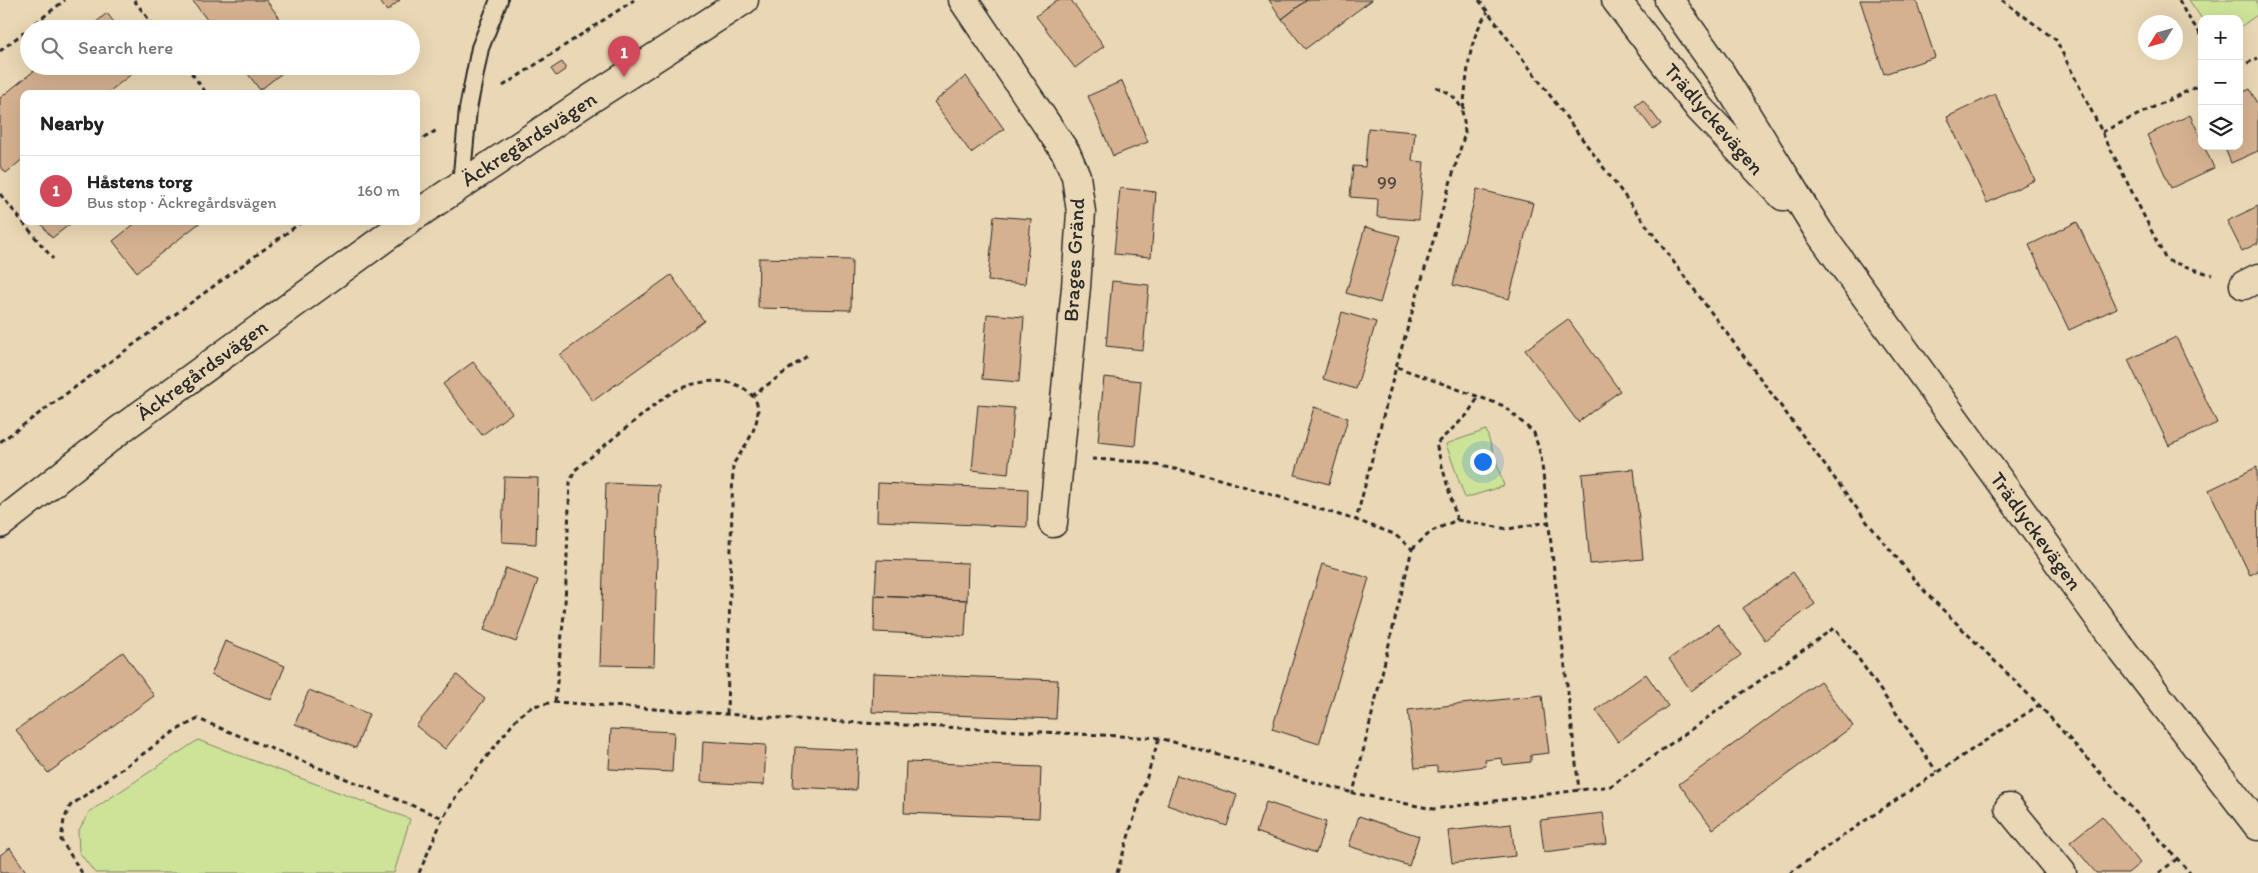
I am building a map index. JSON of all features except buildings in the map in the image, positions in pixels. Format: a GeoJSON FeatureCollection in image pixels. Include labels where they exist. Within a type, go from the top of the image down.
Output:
{"type":"FeatureCollection","features":[{"type":"Feature","properties":{"kind":"street","name":"Äckregårdsvägen"},"geometry":{"type":"LineString","coordinates":[[420,213],[461,184],[744,0]]}},
{"type":"Feature","properties":{"kind":"street","name":"Brages Gränd"},"geometry":{"type":"LineString","coordinates":[[963,0],[1066,153],[1076,176],[1081,212],[1076,287],[1053,522]]}},
{"type":"Feature","properties":{"kind":"street","name":"Trädlyckevägen"},"geometry":{"type":"LineString","coordinates":[[1616,0],[1698,108],[1818,232]]}},
{"type":"Feature","properties":{"kind":"street","name":"Trädlyckevägen"},"geometry":{"type":"LineString","coordinates":[[1669,0],[1720,72],[1818,232],[2123,651],[2258,826]]}},
{"type":"Feature","properties":{"kind":"street","name":"Äckregårdsvägen"},"geometry":{"type":"LineString","coordinates":[[0,524],[121,428],[402,225]]}},
{"type":"Feature","properties":{"kind":"street"},"geometry":{"type":"LineString","coordinates":[[2009,808],[2062,873]]}},
{"type":"Feature","properties":{"kind":"lane"},"geometry":{"type":"LineString","coordinates":[[461,184],[468,109],[480,48],[500,0]]}},
{"type":"Feature","properties":{"kind":"path"},"geometry":{"type":"LineString","coordinates":[[40,20],[65,0]]}},
{"type":"Feature","properties":{"kind":"path"},"geometry":{"type":"LineString","coordinates":[[134,0],[149,20]]}},
{"type":"Feature","properties":{"kind":"path"},"geometry":{"type":"LineString","coordinates":[[420,140],[634,0]]}},
{"type":"Feature","properties":{"kind":"path"},"geometry":{"type":"LineString","coordinates":[[1479,0],[1867,522],[1927,594],[2039,705],[2190,873]]}},
{"type":"Feature","properties":{"kind":"path"},"geometry":{"type":"LineString","coordinates":[[2002,0],[2056,40],[2166,260],[2251,281]]}},
{"type":"Feature","properties":{"kind":"path"},"geometry":{"type":"LineString","coordinates":[[2179,0],[2198,30]]}},
{"type":"Feature","properties":{"kind":"path"},"geometry":{"type":"LineString","coordinates":[[1356,520],[1396,367],[1465,133],[1463,110],[1472,42],[1478,26],[1488,12]]}},
{"type":"Feature","properties":{"kind":"path"},"geometry":{"type":"LineString","coordinates":[[0,51],[20,35]]}},
{"type":"Feature","properties":{"kind":"path"},"geometry":{"type":"LineString","coordinates":[[2243,64],[2258,58]]}},
{"type":"Feature","properties":{"kind":"path"},"geometry":{"type":"LineString","coordinates":[[193,75],[204,90]]}},
{"type":"Feature","properties":{"kind":"path"},"geometry":{"type":"LineString","coordinates":[[2102,132],[2198,86]]}},
{"type":"Feature","properties":{"kind":"path"},"geometry":{"type":"LineString","coordinates":[[1436,88],[1452,94],[1463,110]]}},
{"type":"Feature","properties":{"kind":"path"},"geometry":{"type":"LineString","coordinates":[[0,194],[20,219]]}},
{"type":"Feature","properties":{"kind":"path"},"geometry":{"type":"LineString","coordinates":[[25,225],[53,259]]}},
{"type":"Feature","properties":{"kind":"path"},"geometry":{"type":"LineString","coordinates":[[0,442],[298,225]]}},
{"type":"Feature","properties":{"kind":"path"},"geometry":{"type":"LineString","coordinates":[[752,396],[807,356]]}},
{"type":"Feature","properties":{"kind":"path"},"geometry":{"type":"LineString","coordinates":[[1396,367],[1504,406],[1534,434],[1541,456],[1579,790]]}},
{"type":"Feature","properties":{"kind":"path"},"geometry":{"type":"LineString","coordinates":[[555,702],[565,604],[570,482],[575,470],[675,391],[696,383],[711,381],[732,383],[749,390],[757,402],[756,419],[748,442],[733,464],[727,714]]}},
{"type":"Feature","properties":{"kind":"path"},"geometry":{"type":"LineString","coordinates":[[1457,520],[1436,444],[1466,416],[1478,398]]}},
{"type":"Feature","properties":{"kind":"path"},"geometry":{"type":"LineString","coordinates":[[1059,458],[1141,462],[1209,476],[1356,520],[1394,534],[1412,549]]}},
{"type":"Feature","properties":{"kind":"path"},"geometry":{"type":"LineString","coordinates":[[1352,793],[1412,549],[1432,531],[1457,520],[1508,529],[1548,522]]}},
{"type":"Feature","properties":{"kind":"path"},"geometry":{"type":"LineString","coordinates":[[419,873],[443,818],[458,792],[519,716],[533,706],[555,702],[1054,734],[1158,738],[1352,793],[1433,809],[1611,786],[1834,628],[1856,655],[1937,772]]}},
{"type":"Feature","properties":{"kind":"path"},"geometry":{"type":"LineString","coordinates":[[1790,873],[1937,772],[2039,705]]}},
{"type":"Feature","properties":{"kind":"path"},"geometry":{"type":"LineString","coordinates":[[82,873],[61,840],[64,820],[70,806],[175,731],[198,719],[443,818]]}},
{"type":"Feature","properties":{"kind":"path"},"geometry":{"type":"LineString","coordinates":[[1117,873],[1158,738]]}},
{"type":"Feature","properties":{"kind":"path"},"geometry":{"type":"LineString","coordinates":[[2159,873],[2178,858]]}},
{"type":"Feature","properties":{"kind":"green space"},"geometry":{"type":"Polygon","coordinates":[[[2189,0],[2257,0],[2258,14],[2243,25],[2243,15],[2199,15],[2189,0]]]}},
{"type":"Feature","properties":{"kind":"green space"},"geometry":{"type":"Polygon","coordinates":[[[1486,430],[1504,486],[1465,498],[1446,444],[1486,430]]]}},
{"type":"Feature","properties":{"kind":"green space"},"geometry":{"type":"Polygon","coordinates":[[[198,740],[410,819],[394,873],[95,873],[79,852],[78,832],[89,812],[198,740]]]}},
{"type":"Feature","properties":{"kind":"place","name":"Håstens torg"},"geometry":{"type":"Point","coordinates":[624,77]}}]}
